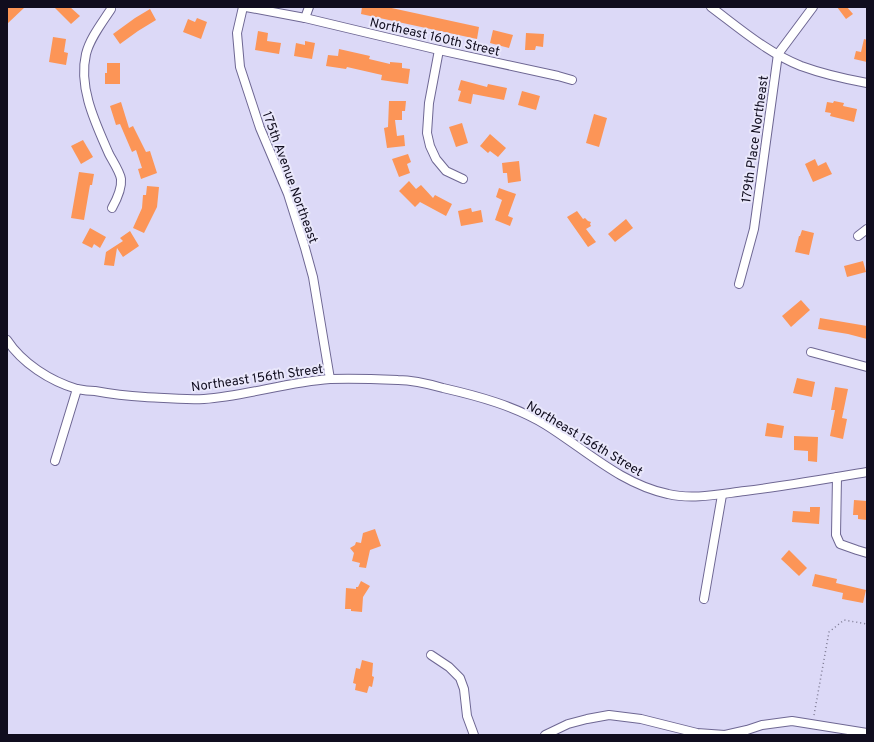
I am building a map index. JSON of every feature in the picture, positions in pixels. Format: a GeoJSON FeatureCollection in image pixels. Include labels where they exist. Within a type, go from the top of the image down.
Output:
{"type":"FeatureCollection","features":[{"type":"Feature","properties":{"kind":"street","name":"Northeast 160th Street"},"geometry":{"type":"LineString","coordinates":[[244,7],[305,18],[572,80]]}},
{"type":"Feature","properties":{"kind":"street","name":"175th Avenue Northeast"},"geometry":{"type":"LineString","coordinates":[[244,7],[237,33],[240,67],[260,128],[288,194],[305,248],[313,277],[330,380]]}},
{"type":"Feature","properties":{"kind":"street"},"geometry":{"type":"LineString","coordinates":[[305,18],[309,7]]}},
{"type":"Feature","properties":{"kind":"street"},"geometry":{"type":"LineString","coordinates":[[711,7],[756,40],[778,54],[800,65],[838,77],[867,83]]}},
{"type":"Feature","properties":{"kind":"street","name":"179th Place Northeast"},"geometry":{"type":"LineString","coordinates":[[739,284],[754,229],[778,54],[813,7]]}},
{"type":"Feature","properties":{"kind":"street"},"geometry":{"type":"LineString","coordinates":[[112,8],[93,37],[86,54],[84,72],[87,96],[98,128],[121,179],[119,196],[112,208]]}},
{"type":"Feature","properties":{"kind":"street"},"geometry":{"type":"LineString","coordinates":[[439,50],[430,103],[427,134],[430,146],[436,159],[446,171],[463,179]]}},
{"type":"Feature","properties":{"kind":"street"},"geometry":{"type":"LineString","coordinates":[[858,236],[867,229]]}},
{"type":"Feature","properties":{"kind":"street","name":"Northeast 156th Street"},"geometry":{"type":"LineString","coordinates":[[7,340],[13,350],[34,368],[56,380],[77,389],[121,395],[172,399],[204,399],[278,386],[330,380],[401,380],[427,384],[482,398],[545,424],[609,469],[642,486],[669,495],[690,497],[722,494],[867,472]]}},
{"type":"Feature","properties":{"kind":"street"},"geometry":{"type":"LineString","coordinates":[[811,352],[867,367]]}},
{"type":"Feature","properties":{"kind":"street"},"geometry":{"type":"LineString","coordinates":[[55,461],[77,389]]}},
{"type":"Feature","properties":{"kind":"street"},"geometry":{"type":"LineString","coordinates":[[837,477],[836,535],[840,544],[867,553]]}},
{"type":"Feature","properties":{"kind":"street"},"geometry":{"type":"LineString","coordinates":[[704,598],[722,494]]}},
{"type":"Feature","properties":{"kind":"street"},"geometry":{"type":"LineString","coordinates":[[431,655],[450,667],[460,678],[464,689],[467,716],[474,735]]}},
{"type":"Feature","properties":{"kind":"street"},"geometry":{"type":"LineString","coordinates":[[546,735],[568,724],[609,715],[641,719],[697,734],[725,735],[792,720],[867,733]]}},
{"type":"Feature","properties":{"kind":"path"},"geometry":{"type":"LineString","coordinates":[[812,724],[829,632],[844,620],[867,624]]}},
{"type":"Feature","properties":{"kind":"building"},"geometry":{"type":"Polygon","coordinates":[[[7,7],[25,7],[7,24],[7,7]]]}},
{"type":"Feature","properties":{"kind":"building"},"geometry":{"type":"Polygon","coordinates":[[[54,7],[70,7],[80,16],[71,24],[54,7]]]}},
{"type":"Feature","properties":{"kind":"building"},"geometry":{"type":"Polygon","coordinates":[[[362,7],[387,7],[479,27],[477,39],[361,14],[362,7]]]}},
{"type":"Feature","properties":{"kind":"building"},"geometry":{"type":"Polygon","coordinates":[[[837,7],[847,7],[853,14],[846,19],[837,7]]]}},
{"type":"Feature","properties":{"kind":"building"},"geometry":{"type":"Polygon","coordinates":[[[150,9],[156,20],[120,44],[113,34],[150,9]]]}},
{"type":"Feature","properties":{"kind":"building"},"geometry":{"type":"Polygon","coordinates":[[[197,18],[207,22],[201,39],[183,32],[188,19],[195,22],[197,18]]]}},
{"type":"Feature","properties":{"kind":"building"},"geometry":{"type":"Polygon","coordinates":[[[493,30],[513,35],[509,48],[490,43],[493,30]]]}},
{"type":"Feature","properties":{"kind":"building"},"geometry":{"type":"Polygon","coordinates":[[[258,31],[268,33],[267,41],[281,43],[279,54],[255,50],[258,31]]]}},
{"type":"Feature","properties":{"kind":"building"},"geometry":{"type":"Polygon","coordinates":[[[526,33],[544,34],[543,47],[536,46],[535,50],[525,50],[526,33]]]}},
{"type":"Feature","properties":{"kind":"building"},"geometry":{"type":"Polygon","coordinates":[[[53,37],[66,39],[64,52],[68,53],[66,65],[49,62],[53,37]]]}},
{"type":"Feature","properties":{"kind":"building"},"geometry":{"type":"Polygon","coordinates":[[[864,39],[867,40],[867,62],[854,59],[856,51],[861,52],[864,39]]]}},
{"type":"Feature","properties":{"kind":"building"},"geometry":{"type":"Polygon","coordinates":[[[305,41],[315,43],[312,59],[294,56],[296,43],[305,45],[305,41]]]}},
{"type":"Feature","properties":{"kind":"building"},"geometry":{"type":"Polygon","coordinates":[[[339,49],[370,56],[369,59],[390,64],[390,62],[402,63],[402,68],[410,69],[408,84],[381,80],[382,75],[347,67],[346,69],[326,66],[328,55],[338,56],[339,49]]]}},
{"type":"Feature","properties":{"kind":"building"},"geometry":{"type":"Polygon","coordinates":[[[107,63],[120,63],[120,84],[105,84],[107,63]]]}},
{"type":"Feature","properties":{"kind":"building"},"geometry":{"type":"Polygon","coordinates":[[[461,80],[487,87],[488,84],[507,88],[504,100],[473,94],[471,104],[458,101],[461,91],[458,90],[461,80]]]}},
{"type":"Feature","properties":{"kind":"building"},"geometry":{"type":"Polygon","coordinates":[[[522,91],[540,96],[536,110],[518,105],[522,91]]]}},
{"type":"Feature","properties":{"kind":"building"},"geometry":{"type":"Polygon","coordinates":[[[389,101],[406,101],[405,111],[402,111],[402,120],[395,120],[397,136],[404,135],[405,146],[387,148],[384,128],[388,127],[389,101]]]}},
{"type":"Feature","properties":{"kind":"building"},"geometry":{"type":"Polygon","coordinates":[[[834,101],[844,103],[843,106],[857,109],[854,122],[830,116],[831,113],[825,112],[827,102],[833,103],[834,101]]]}},
{"type":"Feature","properties":{"kind":"building"},"geometry":{"type":"Polygon","coordinates":[[[121,102],[129,128],[133,126],[146,152],[150,151],[157,173],[141,179],[138,169],[142,168],[136,150],[132,152],[120,124],[116,125],[110,106],[121,102]]]}},
{"type":"Feature","properties":{"kind":"building"},"geometry":{"type":"Polygon","coordinates":[[[594,114],[607,118],[599,147],[586,143],[594,114]]]}},
{"type":"Feature","properties":{"kind":"building"},"geometry":{"type":"Polygon","coordinates":[[[462,123],[468,143],[456,147],[449,127],[462,123]]]}},
{"type":"Feature","properties":{"kind":"building"},"geometry":{"type":"Polygon","coordinates":[[[490,134],[506,148],[498,157],[490,151],[488,153],[480,146],[490,134]]]}},
{"type":"Feature","properties":{"kind":"building"},"geometry":{"type":"Polygon","coordinates":[[[83,140],[93,157],[81,164],[71,146],[83,140]]]}},
{"type":"Feature","properties":{"kind":"building"},"geometry":{"type":"Polygon","coordinates":[[[408,154],[411,162],[407,164],[410,173],[399,177],[392,159],[408,154]]]}},
{"type":"Feature","properties":{"kind":"building"},"geometry":{"type":"Polygon","coordinates":[[[815,159],[818,166],[826,162],[832,174],[813,182],[805,164],[815,159]]]}},
{"type":"Feature","properties":{"kind":"building"},"geometry":{"type":"Polygon","coordinates":[[[519,161],[521,181],[508,183],[507,173],[503,173],[502,163],[519,161]]]}},
{"type":"Feature","properties":{"kind":"building"},"geometry":{"type":"Polygon","coordinates":[[[79,172],[94,174],[92,185],[90,185],[84,220],[71,218],[79,172]]]}},
{"type":"Feature","properties":{"kind":"building"},"geometry":{"type":"Polygon","coordinates":[[[409,181],[416,189],[421,185],[433,198],[435,195],[452,204],[446,216],[420,202],[415,207],[399,191],[409,181]]]}},
{"type":"Feature","properties":{"kind":"building"},"geometry":{"type":"Polygon","coordinates":[[[147,186],[159,187],[157,207],[144,233],[133,228],[142,208],[143,195],[146,195],[147,186]]]}},
{"type":"Feature","properties":{"kind":"building"},"geometry":{"type":"Polygon","coordinates":[[[499,188],[516,194],[508,216],[513,218],[510,226],[495,220],[502,200],[496,197],[499,188]]]}},
{"type":"Feature","properties":{"kind":"building"},"geometry":{"type":"Polygon","coordinates":[[[471,208],[472,212],[481,210],[483,222],[461,226],[458,211],[471,208]]]}},
{"type":"Feature","properties":{"kind":"building"},"geometry":{"type":"Polygon","coordinates":[[[577,211],[583,219],[585,218],[591,222],[591,226],[586,229],[596,242],[588,247],[567,217],[577,211]]]}},
{"type":"Feature","properties":{"kind":"building"},"geometry":{"type":"Polygon","coordinates":[[[626,219],[633,228],[615,242],[608,234],[626,219]]]}},
{"type":"Feature","properties":{"kind":"building"},"geometry":{"type":"Polygon","coordinates":[[[90,228],[106,237],[100,248],[94,244],[92,248],[82,243],[90,228]]]}},
{"type":"Feature","properties":{"kind":"building"},"geometry":{"type":"Polygon","coordinates":[[[802,230],[814,233],[809,255],[795,252],[802,230]]]}},
{"type":"Feature","properties":{"kind":"building"},"geometry":{"type":"Polygon","coordinates":[[[130,231],[139,246],[123,257],[117,248],[114,266],[104,265],[106,252],[123,241],[120,238],[130,231]]]}},
{"type":"Feature","properties":{"kind":"building"},"geometry":{"type":"Polygon","coordinates":[[[863,261],[866,272],[847,277],[844,266],[863,261]]]}},
{"type":"Feature","properties":{"kind":"building"},"geometry":{"type":"Polygon","coordinates":[[[801,300],[810,310],[791,327],[782,316],[801,300]]]}},
{"type":"Feature","properties":{"kind":"building"},"geometry":{"type":"Polygon","coordinates":[[[820,318],[867,326],[867,339],[818,329],[820,318]]]}},
{"type":"Feature","properties":{"kind":"building"},"geometry":{"type":"Polygon","coordinates":[[[797,378],[815,382],[812,397],[793,393],[797,378]]]}},
{"type":"Feature","properties":{"kind":"building"},"geometry":{"type":"Polygon","coordinates":[[[835,387],[848,389],[842,418],[847,419],[843,439],[830,436],[835,410],[831,410],[835,387]]]}},
{"type":"Feature","properties":{"kind":"building"},"geometry":{"type":"Polygon","coordinates":[[[767,423],[784,426],[782,438],[765,436],[767,423]]]}},
{"type":"Feature","properties":{"kind":"building"},"geometry":{"type":"Polygon","coordinates":[[[794,436],[818,437],[817,462],[808,461],[808,451],[794,450],[794,436]]]}},
{"type":"Feature","properties":{"kind":"building"},"geometry":{"type":"Polygon","coordinates":[[[854,500],[867,501],[867,520],[858,519],[858,515],[853,515],[854,500]]]}},
{"type":"Feature","properties":{"kind":"building"},"geometry":{"type":"Polygon","coordinates":[[[810,507],[820,507],[819,524],[792,522],[793,511],[810,512],[810,507]]]}},
{"type":"Feature","properties":{"kind":"building"},"geometry":{"type":"Polygon","coordinates":[[[375,529],[381,546],[370,550],[366,568],[359,567],[360,563],[352,561],[354,553],[350,548],[355,545],[356,542],[361,543],[363,533],[375,529]]]}},
{"type":"Feature","properties":{"kind":"building"},"geometry":{"type":"Polygon","coordinates":[[[789,550],[807,568],[799,576],[781,559],[789,550]]]}},
{"type":"Feature","properties":{"kind":"building"},"geometry":{"type":"Polygon","coordinates":[[[815,574],[837,579],[836,583],[866,590],[863,603],[842,599],[843,593],[812,586],[815,574]]]}},
{"type":"Feature","properties":{"kind":"building"},"geometry":{"type":"Polygon","coordinates":[[[361,581],[370,586],[363,597],[362,612],[345,609],[346,588],[356,589],[361,581]]]}},
{"type":"Feature","properties":{"kind":"building"},"geometry":{"type":"Polygon","coordinates":[[[362,660],[373,663],[372,676],[374,677],[372,687],[369,686],[367,693],[355,690],[356,684],[353,683],[356,668],[360,669],[362,660]]]}}]}
